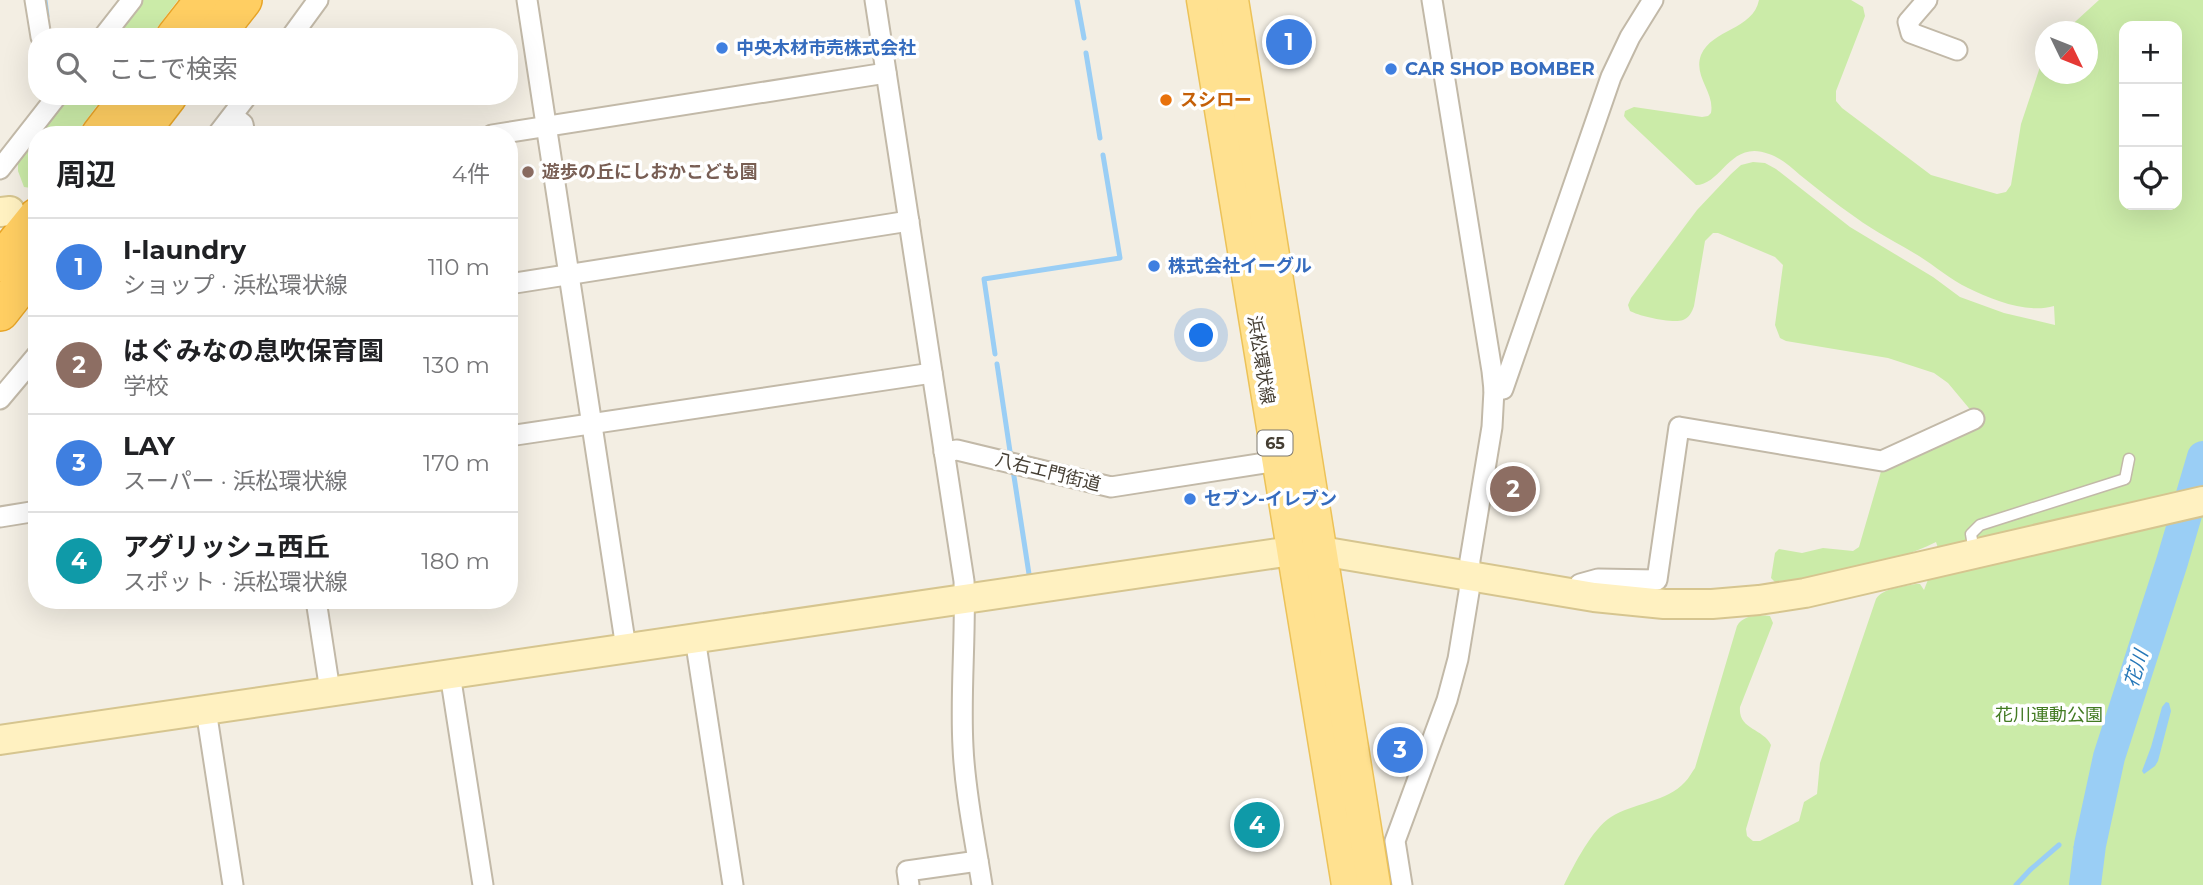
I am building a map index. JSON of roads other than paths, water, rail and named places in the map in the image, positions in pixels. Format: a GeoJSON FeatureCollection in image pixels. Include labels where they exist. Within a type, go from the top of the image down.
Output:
{"type":"FeatureCollection","features":[{"type":"Feature","properties":{"kind":"highway"},"geometry":{"type":"LineString","coordinates":[[182,28],[204,0]]}},
{"type":"Feature","properties":{"kind":"highway"},"geometry":{"type":"LineString","coordinates":[[221,28],[243,0]]}},
{"type":"Feature","properties":{"kind":"highway"},"geometry":{"type":"LineString","coordinates":[[107,126],[123,105]]}},
{"type":"Feature","properties":{"kind":"highway"},"geometry":{"type":"LineString","coordinates":[[145,126],[161,105]]}},
{"type":"Feature","properties":{"kind":"highway"},"geometry":{"type":"LineString","coordinates":[[0,263],[16,213]]}},
{"type":"Feature","properties":{"kind":"highway"},"geometry":{"type":"LineString","coordinates":[[0,312],[28,276]]}},
{"type":"Feature","properties":{"kind":"main road","name":"浜松環状線"},"geometry":{"type":"LineString","coordinates":[[1212,0],[1278,461],[1306,551],[1348,885]]}},
{"type":"Feature","properties":{"kind":"main road","name":"浜松環状線"},"geometry":{"type":"LineString","coordinates":[[1212,0],[1306,551],[1374,885]]}},
{"type":"Feature","properties":{"kind":"street"},"geometry":{"type":"LineString","coordinates":[[35,0],[40,28]]}},
{"type":"Feature","properties":{"kind":"street"},"geometry":{"type":"LineString","coordinates":[[110,28],[132,0]]}},
{"type":"Feature","properties":{"kind":"street"},"geometry":{"type":"LineString","coordinates":[[298,28],[318,0]]}},
{"type":"Feature","properties":{"kind":"street"},"geometry":{"type":"LineString","coordinates":[[527,0],[626,648]]}},
{"type":"Feature","properties":{"kind":"street"},"geometry":{"type":"LineString","coordinates":[[875,0],[964,581],[965,779],[982,885]]}},
{"type":"Feature","properties":{"kind":"street"},"geometry":{"type":"LineString","coordinates":[[1402,885],[1395,841],[1452,686],[1469,592],[1470,560],[1492,427],[1494,390],[1432,0]]}},
{"type":"Feature","properties":{"kind":"street"},"geometry":{"type":"LineString","coordinates":[[1494,390],[1503,389],[1615,67],[1653,0]]}},
{"type":"Feature","properties":{"kind":"street"},"geometry":{"type":"LineString","coordinates":[[1927,0],[1908,22],[1911,33],[1956,50]]}},
{"type":"Feature","properties":{"kind":"street"},"geometry":{"type":"LineString","coordinates":[[518,131],[886,73]]}},
{"type":"Feature","properties":{"kind":"street"},"geometry":{"type":"LineString","coordinates":[[34,126],[50,105]]}},
{"type":"Feature","properties":{"kind":"street"},"geometry":{"type":"LineString","coordinates":[[225,126],[241,105]]}},
{"type":"Feature","properties":{"kind":"street"},"geometry":{"type":"LineString","coordinates":[[233,116],[243,126]]}},
{"type":"Feature","properties":{"kind":"street"},"geometry":{"type":"LineString","coordinates":[[0,169],[28,133]]}},
{"type":"Feature","properties":{"kind":"street"},"geometry":{"type":"LineString","coordinates":[[518,282],[909,221]]}},
{"type":"Feature","properties":{"kind":"street"},"geometry":{"type":"LineString","coordinates":[[0,399],[28,366]]}},
{"type":"Feature","properties":{"kind":"street"},"geometry":{"type":"LineString","coordinates":[[518,435],[932,373]]}},
{"type":"Feature","properties":{"kind":"street"},"geometry":{"type":"LineString","coordinates":[[1579,594],[1580,584],[1598,579],[1657,580],[1679,427],[1882,461],[1974,419]]}},
{"type":"Feature","properties":{"kind":"street","name":"八右エ門街道"},"geometry":{"type":"LineString","coordinates":[[944,452],[957,450],[1111,487],[1278,461]]}},
{"type":"Feature","properties":{"kind":"street"},"geometry":{"type":"LineString","coordinates":[[0,740],[1306,551],[1618,600],[1712,604],[1759,600],[1805,593],[2203,501]]}},
{"type":"Feature","properties":{"kind":"street"},"geometry":{"type":"LineString","coordinates":[[0,517],[28,512]]}},
{"type":"Feature","properties":{"kind":"street"},"geometry":{"type":"LineString","coordinates":[[317,609],[330,691]]}},
{"type":"Feature","properties":{"kind":"street"},"geometry":{"type":"LineString","coordinates":[[695,638],[733,885]]}},
{"type":"Feature","properties":{"kind":"street"},"geometry":{"type":"LineString","coordinates":[[450,674],[483,885]]}},
{"type":"Feature","properties":{"kind":"street"},"geometry":{"type":"LineString","coordinates":[[206,710],[233,885]]}},
{"type":"Feature","properties":{"kind":"street"},"geometry":{"type":"LineString","coordinates":[[909,885],[907,871],[978,861]]}},
{"type":"Feature","properties":{"kind":"lane"},"geometry":{"type":"LineString","coordinates":[[1974,554],[1971,540],[1975,528],[2124,479],[2129,459]]}},
{"type":"Feature","properties":{"kind":"water"},"geometry":{"type":"Polygon","coordinates":[[[2166,702],[2169,703],[2171,711],[2158,761],[2144,774],[2142,771],[2162,707],[2166,702]]]}},
{"type":"Feature","properties":{"kind":"waterway"},"geometry":{"type":"LineString","coordinates":[[45,0],[47,16]]}},
{"type":"Feature","properties":{"kind":"waterway"},"geometry":{"type":"LineString","coordinates":[[1077,0],[1084,38]]}},
{"type":"Feature","properties":{"kind":"waterway"},"geometry":{"type":"LineString","coordinates":[[1086,53],[1100,138]]}},
{"type":"Feature","properties":{"kind":"waterway"},"geometry":{"type":"LineString","coordinates":[[995,354],[984,279],[1120,258],[1103,155]]}},
{"type":"Feature","properties":{"kind":"waterway"},"geometry":{"type":"LineString","coordinates":[[997,364],[1011,458]]}},
{"type":"Feature","properties":{"kind":"waterway","name":"花川"},"geometry":{"type":"LineString","coordinates":[[2085,885],[2090,845],[2109,757],[2203,457]]}},
{"type":"Feature","properties":{"kind":"waterway"},"geometry":{"type":"LineString","coordinates":[[1013,470],[1029,574]]}},
{"type":"Feature","properties":{"kind":"waterway"},"geometry":{"type":"LineString","coordinates":[[2176,550],[2189,547]]}},
{"type":"Feature","properties":{"kind":"waterway"},"geometry":{"type":"LineString","coordinates":[[2016,885],[2059,845]]}},
{"type":"Feature","properties":{"kind":"waterway"},"geometry":{"type":"LineString","coordinates":[[2076,847],[2089,849]]}},
{"type":"Feature","properties":{"kind":"place","name":"I-laundry"},"geometry":{"type":"Point","coordinates":[1289,42]}},
{"type":"Feature","properties":{"kind":"place","name":"中央木材市売株式会社"},"geometry":{"type":"Point","coordinates":[722,48]}},
{"type":"Feature","properties":{"kind":"place","name":"CAR SHOP BOMBER"},"geometry":{"type":"Point","coordinates":[1391,69]}},
{"type":"Feature","properties":{"kind":"place","name":"スシロー"},"geometry":{"type":"Point","coordinates":[1166,100]}},
{"type":"Feature","properties":{"kind":"place","name":"遊歩の丘にしおかこども園"},"geometry":{"type":"Point","coordinates":[528,172]}},
{"type":"Feature","properties":{"kind":"place","name":"株式会社イーグル"},"geometry":{"type":"Point","coordinates":[1154,266]}},
{"type":"Feature","properties":{"kind":"place","name":"はぐみなの息吹保育園"},"geometry":{"type":"Point","coordinates":[1513,489]}},
{"type":"Feature","properties":{"kind":"place","name":"セブン-イレブン"},"geometry":{"type":"Point","coordinates":[1190,499]}},
{"type":"Feature","properties":{"kind":"place","name":"LAY"},"geometry":{"type":"Point","coordinates":[1400,750]}},
{"type":"Feature","properties":{"kind":"place","name":"アグリッシュ西丘"},"geometry":{"type":"Point","coordinates":[1257,825]}},
{"type":"Feature","properties":{"kind":"park label","name":"花川運動公園"},"geometry":{"type":"Point","coordinates":[2049,715]}}]}
